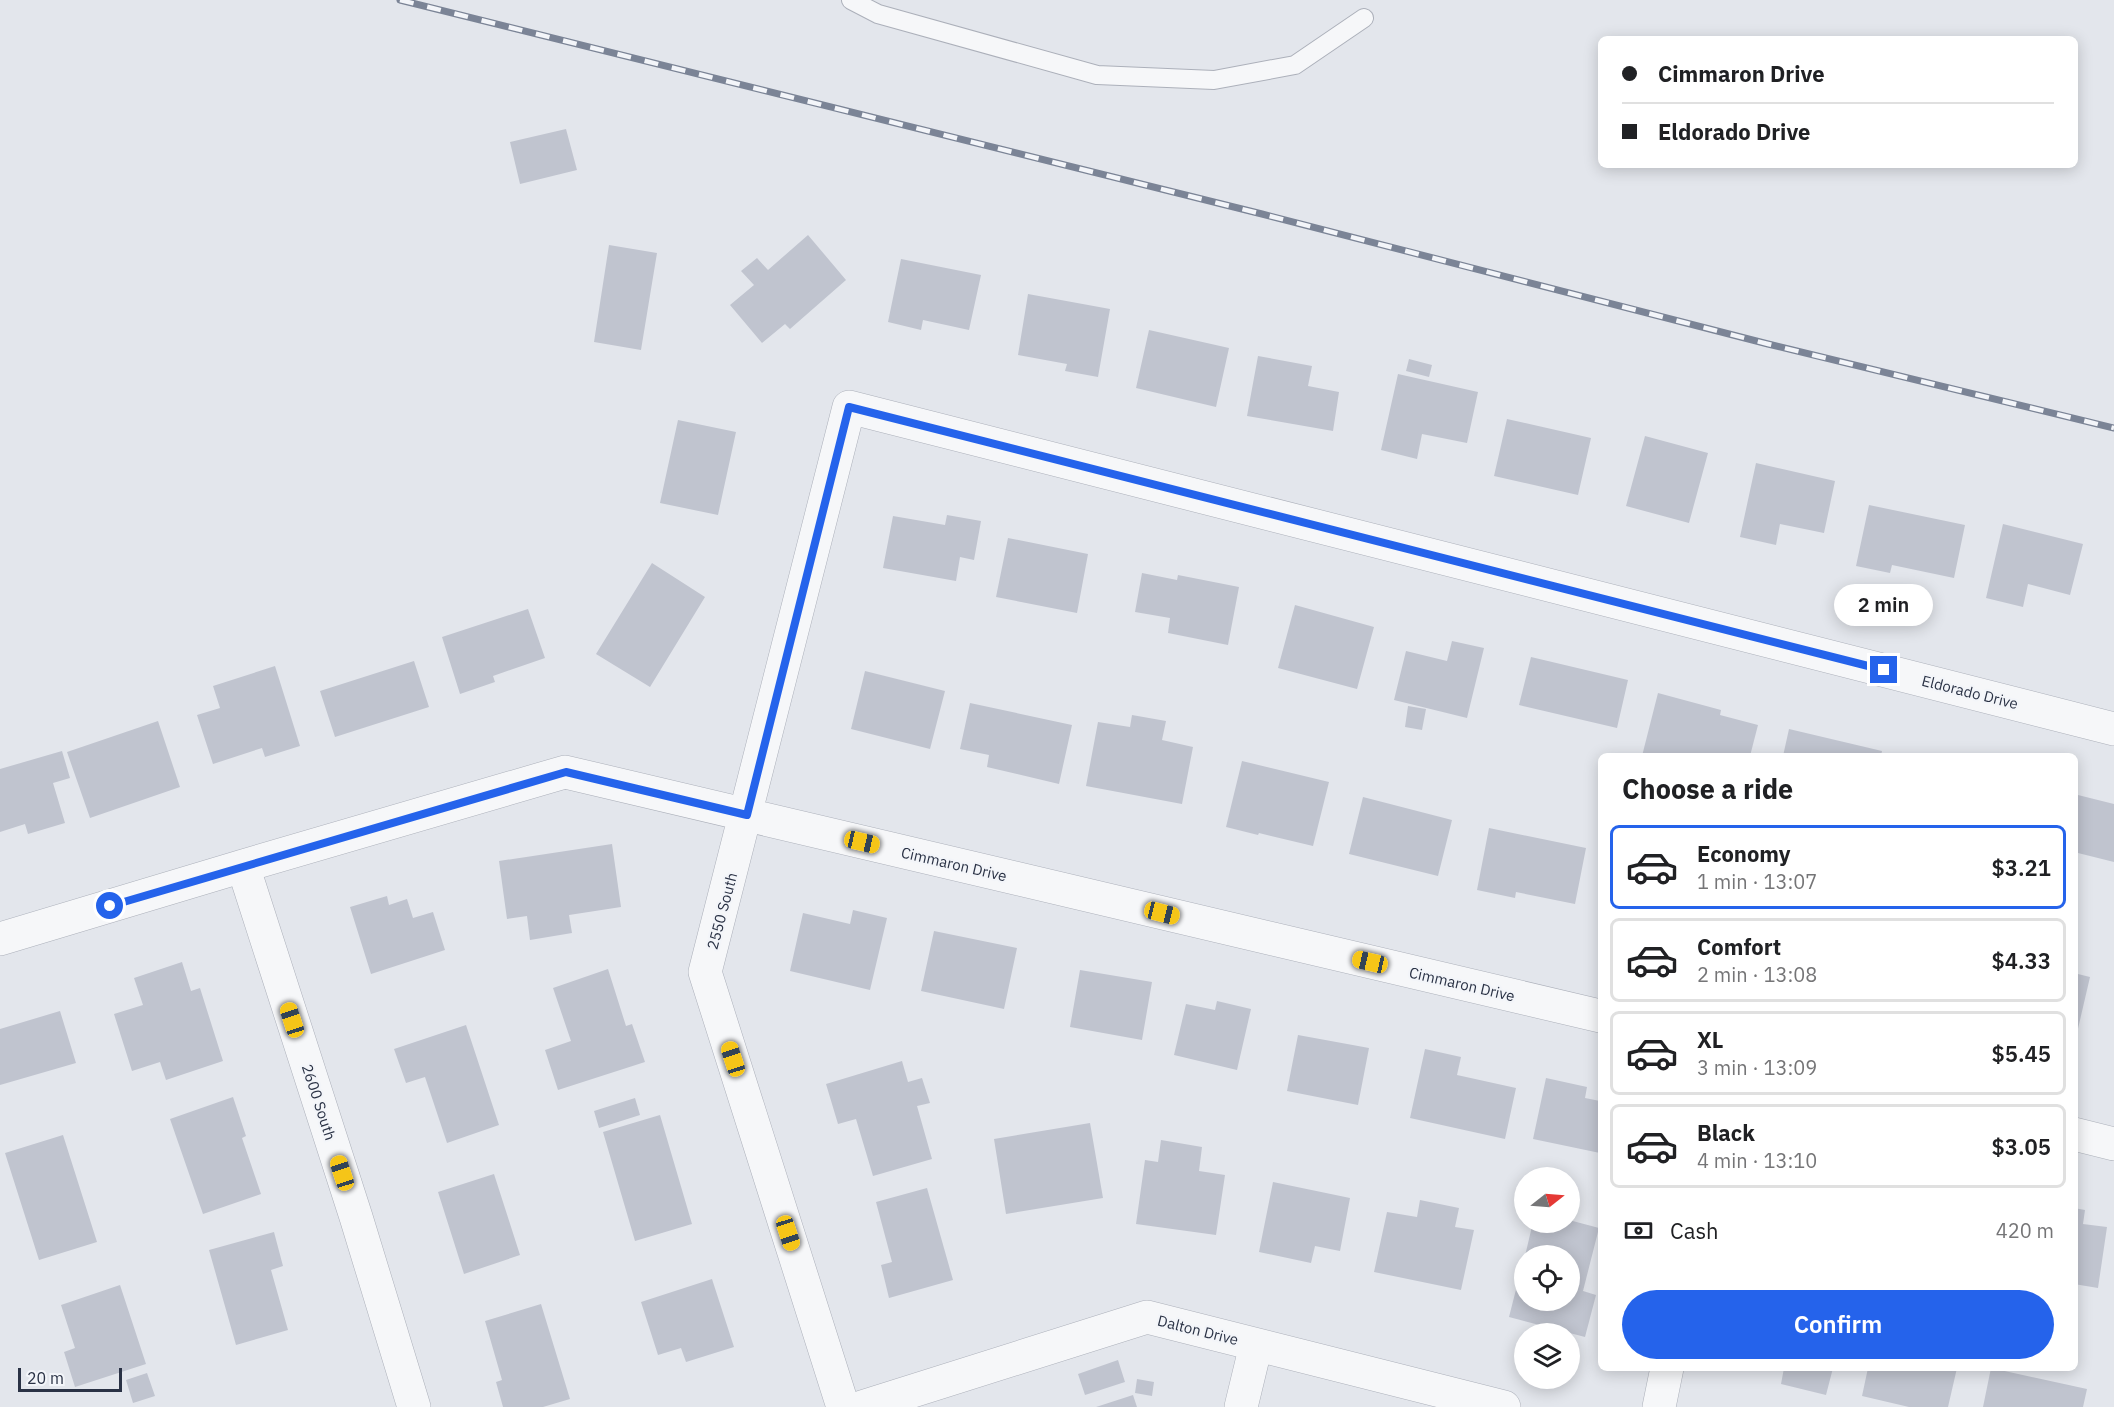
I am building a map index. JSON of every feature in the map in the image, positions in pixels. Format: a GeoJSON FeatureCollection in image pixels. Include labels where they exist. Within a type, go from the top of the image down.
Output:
{"type":"FeatureCollection","features":[{"type":"Feature","properties":{"kind":"street","name":"Eldorado Drive"},"geometry":{"type":"LineString","coordinates":[[849,407],[2114,729]]}},
{"type":"Feature","properties":{"kind":"street","name":"2550 South"},"geometry":{"type":"LineString","coordinates":[[843,1407],[705,972],[747,815],[849,407]]}},
{"type":"Feature","properties":{"kind":"street","name":"Cimmaron Drive"},"geometry":{"type":"LineString","coordinates":[[0,939],[566,772],[1598,1016]]}},
{"type":"Feature","properties":{"kind":"street","name":"2600 South"},"geometry":{"type":"LineString","coordinates":[[243,866],[356,1217],[414,1407]]}},
{"type":"Feature","properties":{"kind":"street"},"geometry":{"type":"LineString","coordinates":[[2078,1135],[2114,1144]]}},
{"type":"Feature","properties":{"kind":"street","name":"Dalton Drive"},"geometry":{"type":"LineString","coordinates":[[877,1405],[1147,1317],[1504,1407]]}},
{"type":"Feature","properties":{"kind":"street"},"geometry":{"type":"LineString","coordinates":[[1241,1407],[1256,1345]]}},
{"type":"Feature","properties":{"kind":"street"},"geometry":{"type":"LineString","coordinates":[[1659,1407],[1666,1371]]}},
{"type":"Feature","properties":{"kind":"lane"},"geometry":{"type":"LineString","coordinates":[[850,0],[878,14],[1097,75],[1214,80],[1295,65],[1364,18]]}},
{"type":"Feature","properties":{"kind":"building"},"geometry":{"type":"Polygon","coordinates":[[[566,129],[577,170],[520,184],[510,142],[566,129]]]}},
{"type":"Feature","properties":{"kind":"building"},"geometry":{"type":"Polygon","coordinates":[[[808,235],[846,280],[790,329],[785,324],[762,343],[730,305],[754,285],[741,271],[757,258],[768,270],[808,235]]]}},
{"type":"Feature","properties":{"kind":"building"},"geometry":{"type":"Polygon","coordinates":[[[609,245],[657,253],[641,350],[594,342],[609,245]]]}},
{"type":"Feature","properties":{"kind":"building"},"geometry":{"type":"Polygon","coordinates":[[[901,259],[981,275],[969,330],[923,320],[921,330],[888,322],[901,259]]]}},
{"type":"Feature","properties":{"kind":"building"},"geometry":{"type":"Polygon","coordinates":[[[1028,294],[1110,309],[1098,377],[1065,371],[1067,364],[1018,355],[1028,294]]]}},
{"type":"Feature","properties":{"kind":"building"},"geometry":{"type":"Polygon","coordinates":[[[1149,330],[1229,348],[1216,407],[1136,388],[1149,330]]]}},
{"type":"Feature","properties":{"kind":"building"},"geometry":{"type":"Polygon","coordinates":[[[1258,356],[1312,366],[1308,386],[1339,392],[1333,431],[1247,416],[1258,356]]]}},
{"type":"Feature","properties":{"kind":"building"},"geometry":{"type":"Polygon","coordinates":[[[1409,359],[1432,365],[1429,377],[1406,371],[1409,359]]]}},
{"type":"Feature","properties":{"kind":"building"},"geometry":{"type":"Polygon","coordinates":[[[1398,374],[1478,392],[1467,443],[1422,434],[1417,459],[1381,450],[1398,374]]]}},
{"type":"Feature","properties":{"kind":"building"},"geometry":{"type":"Polygon","coordinates":[[[1507,419],[1591,438],[1578,495],[1494,476],[1507,419]]]}},
{"type":"Feature","properties":{"kind":"building"},"geometry":{"type":"Polygon","coordinates":[[[678,420],[736,432],[718,515],[660,503],[678,420]]]}},
{"type":"Feature","properties":{"kind":"building"},"geometry":{"type":"Polygon","coordinates":[[[1645,436],[1708,453],[1689,523],[1626,506],[1645,436]]]}},
{"type":"Feature","properties":{"kind":"building"},"geometry":{"type":"Polygon","coordinates":[[[1756,463],[1835,481],[1824,533],[1780,524],[1776,545],[1740,537],[1756,463]]]}},
{"type":"Feature","properties":{"kind":"building"},"geometry":{"type":"Polygon","coordinates":[[[1869,505],[1965,525],[1954,578],[1892,565],[1890,573],[1856,566],[1869,505]]]}},
{"type":"Feature","properties":{"kind":"building"},"geometry":{"type":"Polygon","coordinates":[[[947,515],[981,521],[974,560],[960,557],[956,581],[883,568],[893,516],[945,525],[947,515]]]}},
{"type":"Feature","properties":{"kind":"building"},"geometry":{"type":"Polygon","coordinates":[[[2003,524],[2083,544],[2070,595],[2028,584],[2023,607],[1986,598],[2003,524]]]}},
{"type":"Feature","properties":{"kind":"building"},"geometry":{"type":"Polygon","coordinates":[[[1008,538],[1088,554],[1077,613],[996,597],[1008,538]]]}},
{"type":"Feature","properties":{"kind":"building"},"geometry":{"type":"Polygon","coordinates":[[[652,563],[705,597],[650,687],[596,654],[652,563]]]}},
{"type":"Feature","properties":{"kind":"building"},"geometry":{"type":"Polygon","coordinates":[[[1142,573],[1177,580],[1178,575],[1239,587],[1228,645],[1168,633],[1170,618],[1135,612],[1142,573]]]}},
{"type":"Feature","properties":{"kind":"building"},"geometry":{"type":"Polygon","coordinates":[[[1295,605],[1374,627],[1357,689],[1278,668],[1295,605]]]}},
{"type":"Feature","properties":{"kind":"building"},"geometry":{"type":"Polygon","coordinates":[[[528,609],[545,658],[493,676],[495,682],[460,694],[442,637],[528,609]]]}},
{"type":"Feature","properties":{"kind":"building"},"geometry":{"type":"Polygon","coordinates":[[[1452,641],[1484,648],[1467,718],[1394,700],[1406,651],[1447,661],[1452,641]]]}},
{"type":"Feature","properties":{"kind":"building"},"geometry":{"type":"Polygon","coordinates":[[[1531,657],[1628,680],[1617,728],[1519,705],[1531,657]]]}},
{"type":"Feature","properties":{"kind":"building"},"geometry":{"type":"Polygon","coordinates":[[[414,661],[429,707],[335,737],[320,691],[414,661]]]}},
{"type":"Feature","properties":{"kind":"building"},"geometry":{"type":"Polygon","coordinates":[[[275,666],[300,746],[265,757],[262,748],[213,764],[197,715],[220,708],[213,686],[275,666]]]}},
{"type":"Feature","properties":{"kind":"building"},"geometry":{"type":"Polygon","coordinates":[[[865,671],[945,691],[930,749],[851,729],[865,671]]]}},
{"type":"Feature","properties":{"kind":"building"},"geometry":{"type":"Polygon","coordinates":[[[1658,693],[1721,710],[1720,715],[1758,725],[1751,753],[1643,753],[1658,693]]]}},
{"type":"Feature","properties":{"kind":"building"},"geometry":{"type":"Polygon","coordinates":[[[970,703],[1072,725],[1059,784],[987,767],[989,755],[960,749],[970,703]]]}},
{"type":"Feature","properties":{"kind":"building"},"geometry":{"type":"Polygon","coordinates":[[[1408,706],[1426,709],[1422,730],[1405,727],[1408,706]]]}},
{"type":"Feature","properties":{"kind":"building"},"geometry":{"type":"Polygon","coordinates":[[[1132,715],[1166,721],[1162,740],[1193,747],[1182,804],[1086,786],[1098,722],[1130,727],[1132,715]]]}},
{"type":"Feature","properties":{"kind":"building"},"geometry":{"type":"Polygon","coordinates":[[[158,721],[180,787],[90,818],[67,752],[158,721]]]}},
{"type":"Feature","properties":{"kind":"building"},"geometry":{"type":"Polygon","coordinates":[[[1789,729],[1882,751],[1882,753],[1784,753],[1789,729]]]}},
{"type":"Feature","properties":{"kind":"building"},"geometry":{"type":"Polygon","coordinates":[[[62,751],[70,778],[53,783],[65,823],[28,834],[25,824],[0,832],[0,769],[62,751]]]}},
{"type":"Feature","properties":{"kind":"building"},"geometry":{"type":"Polygon","coordinates":[[[1242,761],[1329,782],[1313,846],[1226,827],[1242,761]]]}},
{"type":"Feature","properties":{"kind":"building"},"geometry":{"type":"Polygon","coordinates":[[[2078,795],[2114,804],[2114,862],[2078,853],[2078,795]]]}},
{"type":"Feature","properties":{"kind":"building"},"geometry":{"type":"Polygon","coordinates":[[[1363,797],[1452,820],[1438,876],[1349,854],[1363,797]]]}},
{"type":"Feature","properties":{"kind":"building"},"geometry":{"type":"Polygon","coordinates":[[[1489,828],[1586,848],[1575,904],[1516,892],[1515,898],[1477,890],[1489,828]]]}},
{"type":"Feature","properties":{"kind":"building"},"geometry":{"type":"Polygon","coordinates":[[[612,844],[621,907],[569,915],[572,933],[530,940],[527,916],[507,919],[499,861],[612,844]]]}},
{"type":"Feature","properties":{"kind":"building"},"geometry":{"type":"Polygon","coordinates":[[[387,896],[389,905],[407,899],[413,918],[433,912],[445,950],[371,974],[350,907],[387,896]]]}},
{"type":"Feature","properties":{"kind":"building"},"geometry":{"type":"Polygon","coordinates":[[[853,910],[887,918],[870,990],[790,971],[803,913],[850,924],[853,910]]]}},
{"type":"Feature","properties":{"kind":"building"},"geometry":{"type":"Polygon","coordinates":[[[934,931],[1017,948],[1004,1009],[921,991],[934,931]]]}},
{"type":"Feature","properties":{"kind":"building"},"geometry":{"type":"Polygon","coordinates":[[[182,962],[191,991],[200,988],[223,1061],[166,1080],[160,1062],[132,1071],[114,1014],[143,1005],[134,978],[182,962]]]}},
{"type":"Feature","properties":{"kind":"building"},"geometry":{"type":"Polygon","coordinates":[[[608,969],[626,1026],[632,1024],[645,1062],[558,1090],[545,1050],[571,1041],[553,988],[608,969]]]}},
{"type":"Feature","properties":{"kind":"building"},"geometry":{"type":"Polygon","coordinates":[[[1080,970],[1152,982],[1142,1040],[1070,1027],[1080,970]]]}},
{"type":"Feature","properties":{"kind":"building"},"geometry":{"type":"Polygon","coordinates":[[[2078,974],[2090,977],[2078,1029],[2078,974]]]}},
{"type":"Feature","properties":{"kind":"building"},"geometry":{"type":"Polygon","coordinates":[[[1217,1001],[1251,1009],[1237,1070],[1174,1055],[1186,1004],[1215,1010],[1217,1001]]]}},
{"type":"Feature","properties":{"kind":"building"},"geometry":{"type":"Polygon","coordinates":[[[60,1011],[76,1063],[0,1085],[0,1029],[60,1011]]]}},
{"type":"Feature","properties":{"kind":"building"},"geometry":{"type":"Polygon","coordinates":[[[466,1025],[499,1125],[447,1143],[425,1077],[406,1083],[394,1049],[466,1025]]]}},
{"type":"Feature","properties":{"kind":"building"},"geometry":{"type":"Polygon","coordinates":[[[1298,1035],[1369,1048],[1358,1105],[1287,1091],[1298,1035]]]}},
{"type":"Feature","properties":{"kind":"building"},"geometry":{"type":"Polygon","coordinates":[[[1425,1049],[1461,1057],[1457,1075],[1516,1088],[1505,1139],[1410,1118],[1425,1049]]]}},
{"type":"Feature","properties":{"kind":"building"},"geometry":{"type":"Polygon","coordinates":[[[902,1061],[908,1082],[922,1078],[930,1103],[917,1106],[932,1159],[873,1176],[856,1119],[838,1124],[826,1084],[902,1061]]]}},
{"type":"Feature","properties":{"kind":"building"},"geometry":{"type":"Polygon","coordinates":[[[1546,1078],[1587,1087],[1585,1098],[1598,1101],[1598,1153],[1533,1139],[1546,1078]]]}},
{"type":"Feature","properties":{"kind":"building"},"geometry":{"type":"Polygon","coordinates":[[[233,1097],[246,1136],[242,1138],[261,1194],[203,1214],[170,1119],[233,1097]]]}},
{"type":"Feature","properties":{"kind":"building"},"geometry":{"type":"Polygon","coordinates":[[[635,1098],[640,1115],[599,1128],[594,1111],[635,1098]]]}},
{"type":"Feature","properties":{"kind":"building"},"geometry":{"type":"Polygon","coordinates":[[[660,1115],[692,1224],[635,1241],[603,1132],[660,1115]]]}},
{"type":"Feature","properties":{"kind":"building"},"geometry":{"type":"Polygon","coordinates":[[[1090,1123],[1103,1198],[1006,1214],[994,1139],[1090,1123]]]}},
{"type":"Feature","properties":{"kind":"building"},"geometry":{"type":"Polygon","coordinates":[[[63,1135],[97,1242],[39,1260],[5,1153],[63,1135]]]}},
{"type":"Feature","properties":{"kind":"building"},"geometry":{"type":"Polygon","coordinates":[[[1161,1140],[1202,1147],[1199,1171],[1225,1175],[1216,1235],[1136,1224],[1145,1160],[1158,1162],[1161,1140]]]}},
{"type":"Feature","properties":{"kind":"building"},"geometry":{"type":"Polygon","coordinates":[[[494,1174],[520,1255],[464,1274],[438,1192],[494,1174]]]}},
{"type":"Feature","properties":{"kind":"building"},"geometry":{"type":"Polygon","coordinates":[[[1273,1182],[1350,1198],[1340,1251],[1315,1246],[1311,1263],[1259,1252],[1273,1182]]]}},
{"type":"Feature","properties":{"kind":"building"},"geometry":{"type":"Polygon","coordinates":[[[927,1188],[953,1280],[889,1298],[881,1265],[892,1262],[876,1202],[927,1188]]]}},
{"type":"Feature","properties":{"kind":"building"},"geometry":{"type":"Polygon","coordinates":[[[1420,1200],[1459,1208],[1455,1227],[1474,1230],[1461,1290],[1374,1272],[1387,1212],[1417,1217],[1420,1200]]]}},
{"type":"Feature","properties":{"kind":"building"},"geometry":{"type":"Polygon","coordinates":[[[2078,1209],[2085,1210],[2083,1224],[2107,1227],[2098,1288],[2078,1285],[2078,1209]]]}},
{"type":"Feature","properties":{"kind":"building"},"geometry":{"type":"Polygon","coordinates":[[[1580,1223],[1598,1228],[1583,1291],[1596,1295],[1585,1337],[1580,1336],[1580,1323],[1532,1323],[1509,1317],[1514,1297],[1514,1311],[1580,1311],[1580,1245],[1528,1245],[1530,1233],[1580,1233],[1580,1223]]]}},
{"type":"Feature","properties":{"kind":"building"},"geometry":{"type":"Polygon","coordinates":[[[274,1232],[283,1266],[271,1270],[288,1330],[236,1345],[209,1250],[274,1232]]]}},
{"type":"Feature","properties":{"kind":"building"},"geometry":{"type":"Polygon","coordinates":[[[712,1279],[734,1347],[686,1362],[681,1348],[658,1355],[641,1302],[712,1279]]]}},
{"type":"Feature","properties":{"kind":"building"},"geometry":{"type":"Polygon","coordinates":[[[120,1285],[146,1364],[75,1387],[64,1352],[75,1348],[61,1305],[120,1285]]]}},
{"type":"Feature","properties":{"kind":"building"},"geometry":{"type":"Polygon","coordinates":[[[541,1304],[570,1399],[543,1407],[503,1407],[496,1382],[502,1380],[485,1321],[541,1304]]]}},
{"type":"Feature","properties":{"kind":"building"},"geometry":{"type":"Polygon","coordinates":[[[1118,1360],[1125,1382],[1085,1395],[1078,1374],[1118,1360]]]}},
{"type":"Feature","properties":{"kind":"building"},"geometry":{"type":"Polygon","coordinates":[[[1783,1371],[1832,1371],[1826,1395],[1781,1384],[1783,1371]]]}},
{"type":"Feature","properties":{"kind":"building"},"geometry":{"type":"Polygon","coordinates":[[[1867,1371],[1956,1371],[1948,1407],[1909,1407],[1862,1396],[1867,1371]]]}},
{"type":"Feature","properties":{"kind":"building"},"geometry":{"type":"Polygon","coordinates":[[[1990,1371],[2005,1371],[2087,1389],[2083,1407],[1983,1407],[1990,1371]]]}},
{"type":"Feature","properties":{"kind":"building"},"geometry":{"type":"Polygon","coordinates":[[[147,1373],[155,1396],[133,1403],[126,1380],[147,1373]]]}},
{"type":"Feature","properties":{"kind":"building"},"geometry":{"type":"Polygon","coordinates":[[[1137,1379],[1154,1382],[1152,1396],[1135,1393],[1137,1379]]]}},
{"type":"Feature","properties":{"kind":"building"},"geometry":{"type":"Polygon","coordinates":[[[1133,1395],[1137,1407],[1096,1407],[1133,1395]]]}},
{"type":"Feature","properties":{"kind":"railway"},"geometry":{"type":"LineString","coordinates":[[400,0],[1262,214],[1768,344],[2114,428]]}},
{"type":"Feature","properties":{"kind":"route"},"geometry":{"type":"LineString","coordinates":[[110,906],[566,772],[747,815],[849,407],[1884,670]]}}]}
